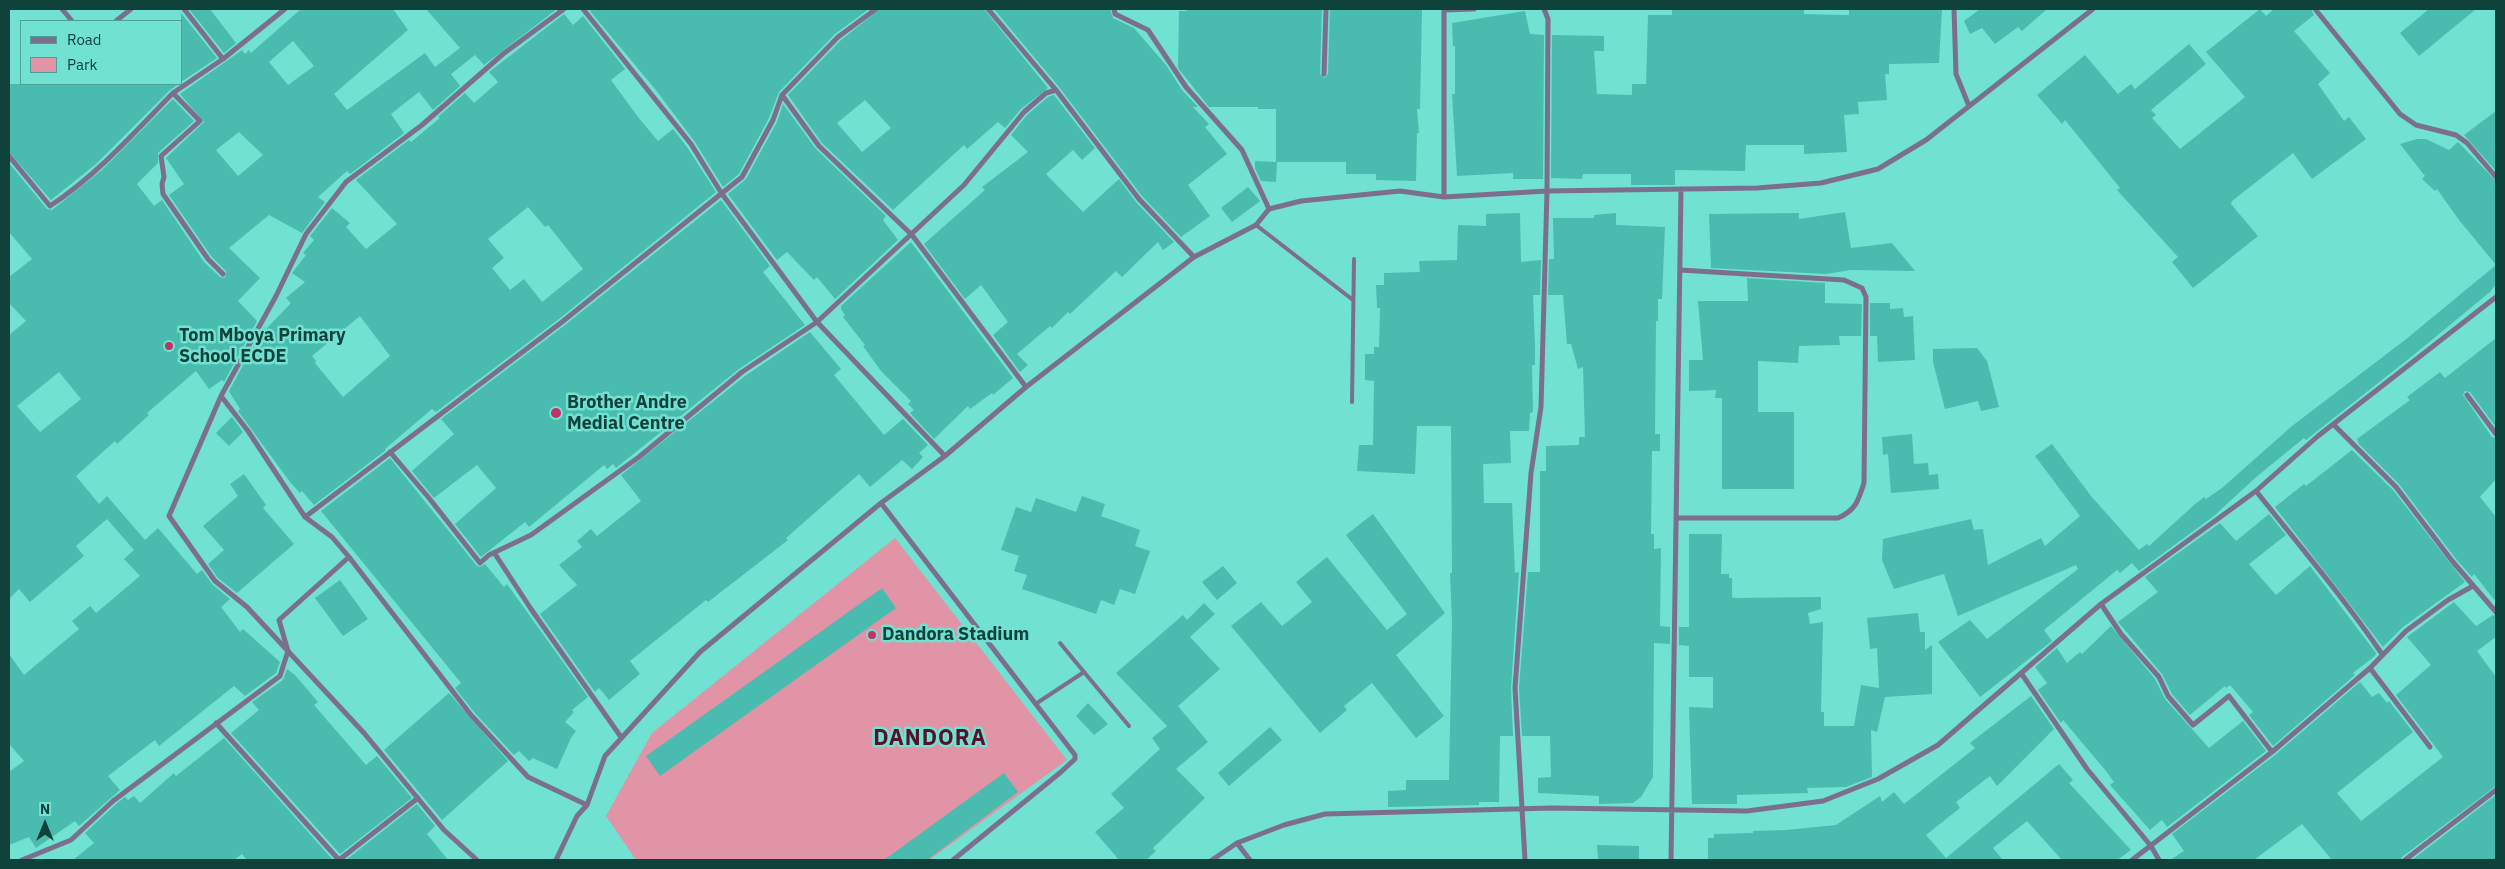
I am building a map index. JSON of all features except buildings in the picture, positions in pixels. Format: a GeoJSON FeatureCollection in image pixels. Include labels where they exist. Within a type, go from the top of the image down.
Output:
{"type":"FeatureCollection","features":[{"type":"Feature","properties":{"kind":"street"},"geometry":{"type":"LineString","coordinates":[[62,9],[71,20]]}},
{"type":"Feature","properties":{"kind":"street"},"geometry":{"type":"LineString","coordinates":[[117,20],[131,9]]}},
{"type":"Feature","properties":{"kind":"street"},"geometry":{"type":"LineString","coordinates":[[184,9],[223,59]]}},
{"type":"Feature","properties":{"kind":"street"},"geometry":{"type":"LineString","coordinates":[[9,156],[50,206],[76,189],[112,157],[173,93],[223,59],[284,9]]}},
{"type":"Feature","properties":{"kind":"street"},"geometry":{"type":"LineString","coordinates":[[476,860],[444,830],[364,733],[247,607],[215,581],[169,516],[221,396],[276,296],[306,234],[346,182],[422,125],[503,54],[564,9]]}},
{"type":"Feature","properties":{"kind":"street"},"geometry":{"type":"LineString","coordinates":[[584,9],[692,144],[722,194],[818,322],[945,456]]}},
{"type":"Feature","properties":{"kind":"street"},"geometry":{"type":"LineString","coordinates":[[305,518],[562,322],[742,177],[773,120],[782,95],[838,37],[876,9]]}},
{"type":"Feature","properties":{"kind":"street"},"geometry":{"type":"LineString","coordinates":[[988,9],[1056,90],[1139,199],[1194,257]]}},
{"type":"Feature","properties":{"kind":"street"},"geometry":{"type":"LineString","coordinates":[[1114,9],[1115,14],[1148,30],[1186,87],[1242,150],[1268,209]]}},
{"type":"Feature","properties":{"kind":"street"},"geometry":{"type":"LineString","coordinates":[[1324,74],[1326,9]]}},
{"type":"Feature","properties":{"kind":"street"},"geometry":{"type":"LineString","coordinates":[[1444,197],[1444,9],[1474,9]]}},
{"type":"Feature","properties":{"kind":"street"},"geometry":{"type":"LineString","coordinates":[[1525,860],[1515,688],[1531,473],[1540,406],[1546,191],[1548,19],[1544,9]]}},
{"type":"Feature","properties":{"kind":"street"},"geometry":{"type":"LineString","coordinates":[[1954,9],[1956,74],[1969,106]]}},
{"type":"Feature","properties":{"kind":"street"},"geometry":{"type":"LineString","coordinates":[[556,860],[577,816],[587,805],[605,756],[700,652],[881,503],[945,456],[1026,387],[1194,257],[1256,225],[1268,209],[1301,201],[1400,191],[1444,197],[1546,191],[1756,188],[1821,183],[1878,168],[1926,140],[2093,9]]}},
{"type":"Feature","properties":{"kind":"street"},"geometry":{"type":"LineString","coordinates":[[2315,9],[2400,114],[2416,125],[2456,135],[2468,143],[2496,177]]}},
{"type":"Feature","properties":{"kind":"street"},"geometry":{"type":"LineString","coordinates":[[390,452],[480,563],[531,536],[639,457],[742,372],[818,322],[964,185],[1024,112],[1046,93],[1056,90]]}},
{"type":"Feature","properties":{"kind":"street"},"geometry":{"type":"LineString","coordinates":[[173,93],[200,121],[161,156],[164,177],[162,184],[163,194],[208,259],[223,274]]}},
{"type":"Feature","properties":{"kind":"street"},"geometry":{"type":"LineString","coordinates":[[782,95],[819,146],[912,235],[1026,387]]}},
{"type":"Feature","properties":{"kind":"street"},"geometry":{"type":"LineString","coordinates":[[1670,860],[1681,189]]}},
{"type":"Feature","properties":{"kind":"street"},"geometry":{"type":"LineString","coordinates":[[1676,518],[1838,518],[1850,512],[1858,501],[1864,483],[1867,339],[1866,297],[1862,288],[1856,284],[1844,280],[1680,270]]}},
{"type":"Feature","properties":{"kind":"street"},"geometry":{"type":"LineString","coordinates":[[1212,860],[1237,843],[1284,825],[1324,814],[1523,809],[1747,811],[1823,801],[1878,779],[1938,745],[2101,604],[2256,491],[2318,436],[2496,297]]}},
{"type":"Feature","properties":{"kind":"street"},"geometry":{"type":"LineString","coordinates":[[2466,395],[2496,434]]}},
{"type":"Feature","properties":{"kind":"street"},"geometry":{"type":"LineString","coordinates":[[221,396],[248,431],[305,518],[332,537],[349,557],[471,715],[528,777],[587,805]]}},
{"type":"Feature","properties":{"kind":"street"},"geometry":{"type":"LineString","coordinates":[[2334,425],[2396,486],[2473,586],[2496,612]]}},
{"type":"Feature","properties":{"kind":"street"},"geometry":{"type":"LineString","coordinates":[[2256,491],[2302,551],[2320,569],[2382,654]]}},
{"type":"Feature","properties":{"kind":"street"},"geometry":{"type":"LineString","coordinates":[[881,503],[1074,751],[1075,759],[953,860]]}},
{"type":"Feature","properties":{"kind":"street"},"geometry":{"type":"LineString","coordinates":[[495,554],[531,609],[621,737]]}},
{"type":"Feature","properties":{"kind":"street"},"geometry":{"type":"LineString","coordinates":[[22,860],[72,840],[112,801],[280,676],[288,651],[279,620],[291,606],[349,557]]}},
{"type":"Feature","properties":{"kind":"street"},"geometry":{"type":"LineString","coordinates":[[2132,860],[2272,752],[2370,668],[2406,631],[2448,600],[2473,586]]}},
{"type":"Feature","properties":{"kind":"street"},"geometry":{"type":"LineString","coordinates":[[2101,604],[2121,634],[2159,677],[2168,696],[2193,725],[2229,696],[2272,752]]}},
{"type":"Feature","properties":{"kind":"street"},"geometry":{"type":"LineString","coordinates":[[2370,668],[2430,747]]}},
{"type":"Feature","properties":{"kind":"street"},"geometry":{"type":"LineString","coordinates":[[2021,673],[2087,769],[2151,846],[2159,860]]}},
{"type":"Feature","properties":{"kind":"street"},"geometry":{"type":"LineString","coordinates":[[216,723],[339,860],[418,798]]}},
{"type":"Feature","properties":{"kind":"street"},"geometry":{"type":"LineString","coordinates":[[2405,860],[2496,790]]}},
{"type":"Feature","properties":{"kind":"street"},"geometry":{"type":"LineString","coordinates":[[1237,843],[1250,860]]}},
{"type":"Feature","properties":{"kind":"lane"},"geometry":{"type":"LineString","coordinates":[[1256,225],[1354,300]]}},
{"type":"Feature","properties":{"kind":"lane"},"geometry":{"type":"LineString","coordinates":[[1352,402],[1354,259]]}},
{"type":"Feature","properties":{"kind":"lane"},"geometry":{"type":"LineString","coordinates":[[1060,643],[1129,726]]}},
{"type":"Feature","properties":{"kind":"lane"},"geometry":{"type":"LineString","coordinates":[[1037,703],[1084,672]]}},
{"type":"Feature","properties":{"kind":"green space","name":"Dandora Stadium"},"geometry":{"type":"Polygon","coordinates":[[[895,538],[1067,760],[929,860],[636,860],[606,816],[652,733],[895,538]]]}},
{"type":"Feature","properties":{"kind":"place","name":"Tom Mboya Primary School ECDE"},"geometry":{"type":"Point","coordinates":[169,346]}},
{"type":"Feature","properties":{"kind":"place","name":"Brother Andre Medial Centre"},"geometry":{"type":"Point","coordinates":[556,413]}},
{"type":"Feature","properties":{"kind":"place","name":"Dandora Stadium"},"geometry":{"type":"Point","coordinates":[872,635]}},
{"type":"Feature","properties":{"kind":"district","name":"DANDORA"},"geometry":{"type":"Point","coordinates":[930,739]}}]}
